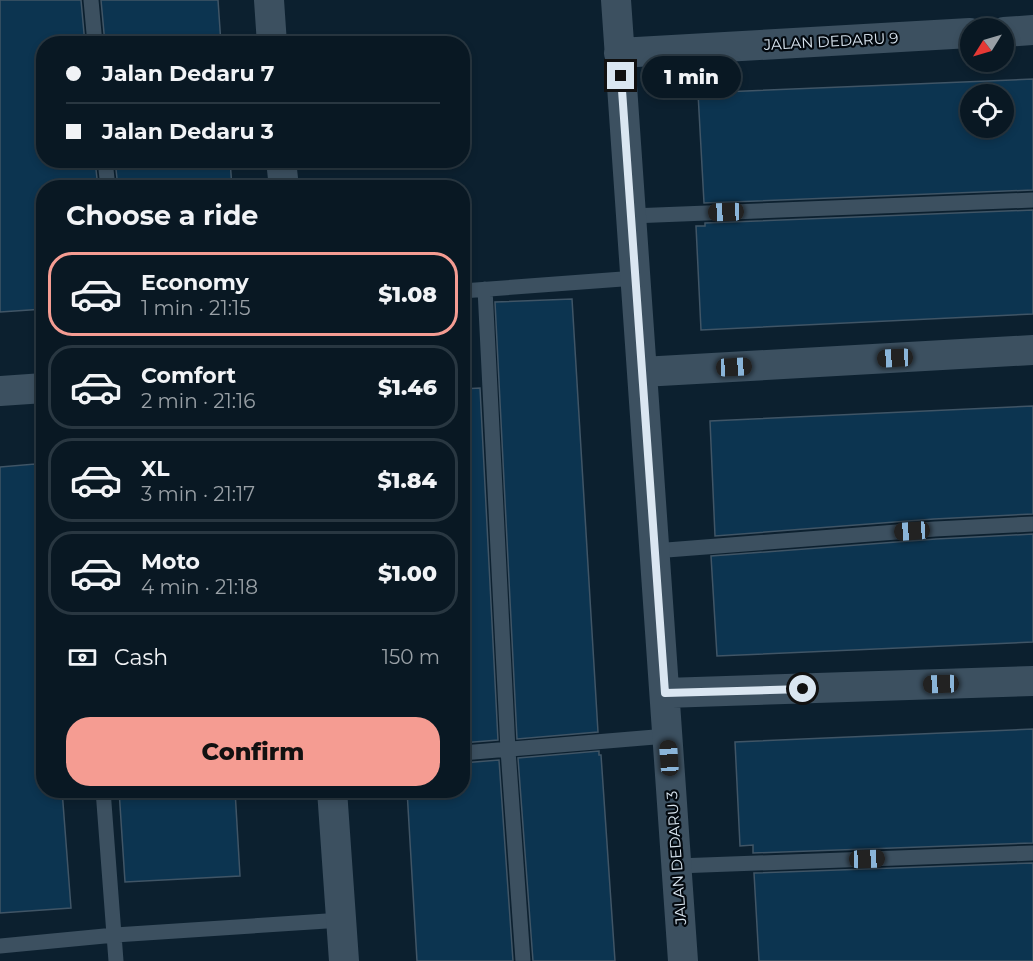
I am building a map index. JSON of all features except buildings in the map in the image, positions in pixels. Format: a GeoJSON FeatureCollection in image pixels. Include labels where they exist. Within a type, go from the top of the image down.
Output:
{"type":"FeatureCollection","features":[{"type":"Feature","properties":{"kind":"street"},"geometry":{"type":"LineString","coordinates":[[269,0],[271,36]]}},
{"type":"Feature","properties":{"kind":"street","name":"JALAN DEDARU 3"},"geometry":{"type":"LineString","coordinates":[[616,0],[683,961]]}},
{"type":"Feature","properties":{"kind":"street"},"geometry":{"type":"LineString","coordinates":[[1014,31],[1033,30]]}},
{"type":"Feature","properties":{"kind":"street","name":"JALAN DEDARU 9"},"geometry":{"type":"LineString","coordinates":[[619,53],[960,34]]}},
{"type":"Feature","properties":{"kind":"street"},"geometry":{"type":"LineString","coordinates":[[642,372],[1033,350]]}},
{"type":"Feature","properties":{"kind":"street"},"geometry":{"type":"LineString","coordinates":[[0,391],[36,389]]}},
{"type":"Feature","properties":{"kind":"street"},"geometry":{"type":"LineString","coordinates":[[665,693],[1033,681]]}},
{"type":"Feature","properties":{"kind":"street"},"geometry":{"type":"LineString","coordinates":[[333,798],[344,961]]}},
{"type":"Feature","properties":{"kind":"lane"},"geometry":{"type":"LineString","coordinates":[[91,0],[94,36]]}},
{"type":"Feature","properties":{"kind":"lane"},"geometry":{"type":"LineString","coordinates":[[631,216],[1033,200]]}},
{"type":"Feature","properties":{"kind":"lane"},"geometry":{"type":"LineString","coordinates":[[470,290],[636,278]]}},
{"type":"Feature","properties":{"kind":"lane"},"geometry":{"type":"LineString","coordinates":[[485,289],[508,750],[523,961]]}},
{"type":"Feature","properties":{"kind":"lane"},"geometry":{"type":"LineString","coordinates":[[654,551],[935,529],[1033,524]]}},
{"type":"Feature","properties":{"kind":"lane"},"geometry":{"type":"LineString","coordinates":[[470,752],[667,736]]}},
{"type":"Feature","properties":{"kind":"lane"},"geometry":{"type":"LineString","coordinates":[[104,798],[116,961]]}},
{"type":"Feature","properties":{"kind":"lane"},"geometry":{"type":"LineString","coordinates":[[676,866],[1033,853]]}},
{"type":"Feature","properties":{"kind":"lane"},"geometry":{"type":"LineString","coordinates":[[0,946],[115,935],[342,920]]}},
{"type":"Feature","properties":{"kind":"route"},"geometry":{"type":"LineString","coordinates":[[621,76],[665,693],[803,689]]}}]}
